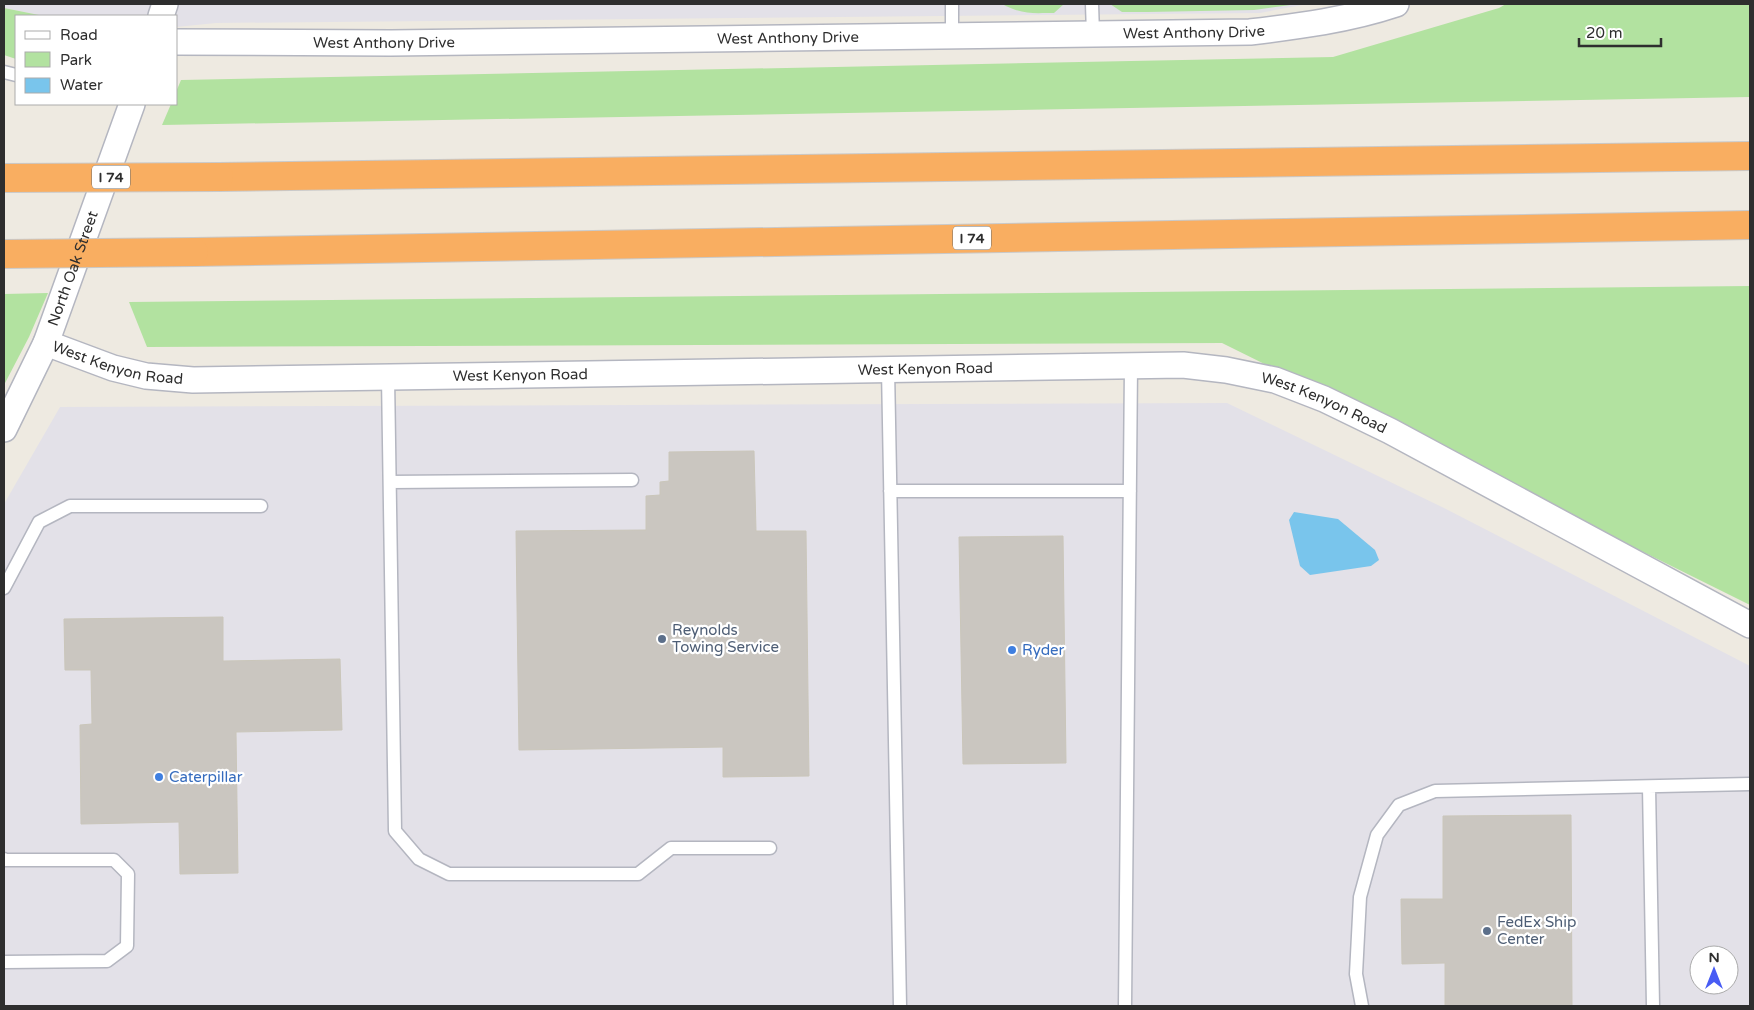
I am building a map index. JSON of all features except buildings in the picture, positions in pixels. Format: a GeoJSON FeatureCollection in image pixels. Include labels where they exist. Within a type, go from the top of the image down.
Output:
{"type":"FeatureCollection","features":[{"type":"Feature","properties":{"kind":"highway","name":"I 74"},"geometry":{"type":"LineString","coordinates":[[4,178],[219,177],[1750,156]]}},
{"type":"Feature","properties":{"kind":"highway","name":"I 74"},"geometry":{"type":"LineString","coordinates":[[4,254],[1750,225]]}},
{"type":"Feature","properties":{"kind":"street","name":"West Anthony Drive"},"geometry":{"type":"LineString","coordinates":[[178,42],[391,43],[1260,31],[1309,26],[1368,13],[1396,4]]}},
{"type":"Feature","properties":{"kind":"street","name":"North Oak Street"},"geometry":{"type":"LineString","coordinates":[[4,429],[46,343],[132,105]]}},
{"type":"Feature","properties":{"kind":"street","name":"West Kenyon Road"},"geometry":{"type":"LineString","coordinates":[[46,343],[113,368],[146,376],[193,380],[1183,365],[1226,370],[1275,380],[1324,399],[1390,431],[1750,625]]}},
{"type":"Feature","properties":{"kind":"lane"},"geometry":{"type":"LineString","coordinates":[[952,4],[952,36]]}},
{"type":"Feature","properties":{"kind":"lane"},"geometry":{"type":"LineString","coordinates":[[1092,4],[1093,34]]}},
{"type":"Feature","properties":{"kind":"lane"},"geometry":{"type":"LineString","coordinates":[[1125,1006],[1131,366]]}},
{"type":"Feature","properties":{"kind":"lane"},"geometry":{"type":"LineString","coordinates":[[888,370],[900,1006]]}},
{"type":"Feature","properties":{"kind":"lane"},"geometry":{"type":"LineString","coordinates":[[388,377],[395,831],[419,859],[448,874],[638,874],[671,848],[770,848]]}},
{"type":"Feature","properties":{"kind":"lane"},"geometry":{"type":"LineString","coordinates":[[390,482],[632,480]]}},
{"type":"Feature","properties":{"kind":"lane"},"geometry":{"type":"LineString","coordinates":[[890,492],[1130,490]]}},
{"type":"Feature","properties":{"kind":"lane"},"geometry":{"type":"LineString","coordinates":[[4,588],[40,522],[70,506],[261,506]]}},
{"type":"Feature","properties":{"kind":"lane"},"geometry":{"type":"LineString","coordinates":[[1362,1006],[1356,974],[1360,897],[1376,836],[1399,805],[1435,792],[1750,784]]}},
{"type":"Feature","properties":{"kind":"lane"},"geometry":{"type":"LineString","coordinates":[[1649,787],[1653,1006]]}},
{"type":"Feature","properties":{"kind":"lane"},"geometry":{"type":"LineString","coordinates":[[4,858],[5,860],[114,860],[128,874],[127,946],[107,961],[4,962]]}},
{"type":"Feature","properties":{"kind":"shaded area"},"geometry":{"type":"Polygon","coordinates":[[[4,4],[1307,4],[1260,13],[216,23],[178,27],[178,15],[39,15],[4,8],[4,4]]]}},
{"type":"Feature","properties":{"kind":"shaded area"},"geometry":{"type":"Polygon","coordinates":[[[1227,403],[1444,508],[1750,666],[1750,1006],[4,1006],[4,504],[60,407],[1227,403]]]}},
{"type":"Feature","properties":{"kind":"green space"},"geometry":{"type":"Polygon","coordinates":[[[1002,4],[1064,4],[1054,13],[1028,13],[1002,4]]]}},
{"type":"Feature","properties":{"kind":"green space"},"geometry":{"type":"Polygon","coordinates":[[[1110,4],[1298,4],[1254,10],[1122,12],[1110,4]]]}},
{"type":"Feature","properties":{"kind":"green space"},"geometry":{"type":"Polygon","coordinates":[[[1506,4],[1750,4],[1750,97],[162,125],[171,105],[178,105],[178,87],[181,80],[1333,57],[1499,8],[1506,4]]]}},
{"type":"Feature","properties":{"kind":"green space"},"geometry":{"type":"Polygon","coordinates":[[[4,8],[39,15],[15,15],[15,59],[4,55],[4,8]]]}},
{"type":"Feature","properties":{"kind":"green space"},"geometry":{"type":"Polygon","coordinates":[[[1750,286],[1750,605],[1222,343],[147,347],[129,302],[1750,286]]]}},
{"type":"Feature","properties":{"kind":"green space"},"geometry":{"type":"Polygon","coordinates":[[[48,293],[29,337],[4,385],[4,294],[48,293]]]}},
{"type":"Feature","properties":{"kind":"water"},"geometry":{"type":"Polygon","coordinates":[[[1294,512],[1338,519],[1375,550],[1379,560],[1371,566],[1310,575],[1300,566],[1289,520],[1294,512]]]}},
{"type":"Feature","properties":{"kind":"place","name":"Reynolds Towing Service"},"geometry":{"type":"Point","coordinates":[662,639]}},
{"type":"Feature","properties":{"kind":"place","name":"Ryder"},"geometry":{"type":"Point","coordinates":[1012,650]}},
{"type":"Feature","properties":{"kind":"place","name":"Caterpillar"},"geometry":{"type":"Point","coordinates":[159,777]}},
{"type":"Feature","properties":{"kind":"place","name":"FedEx Ship Center"},"geometry":{"type":"Point","coordinates":[1487,931]}}]}
